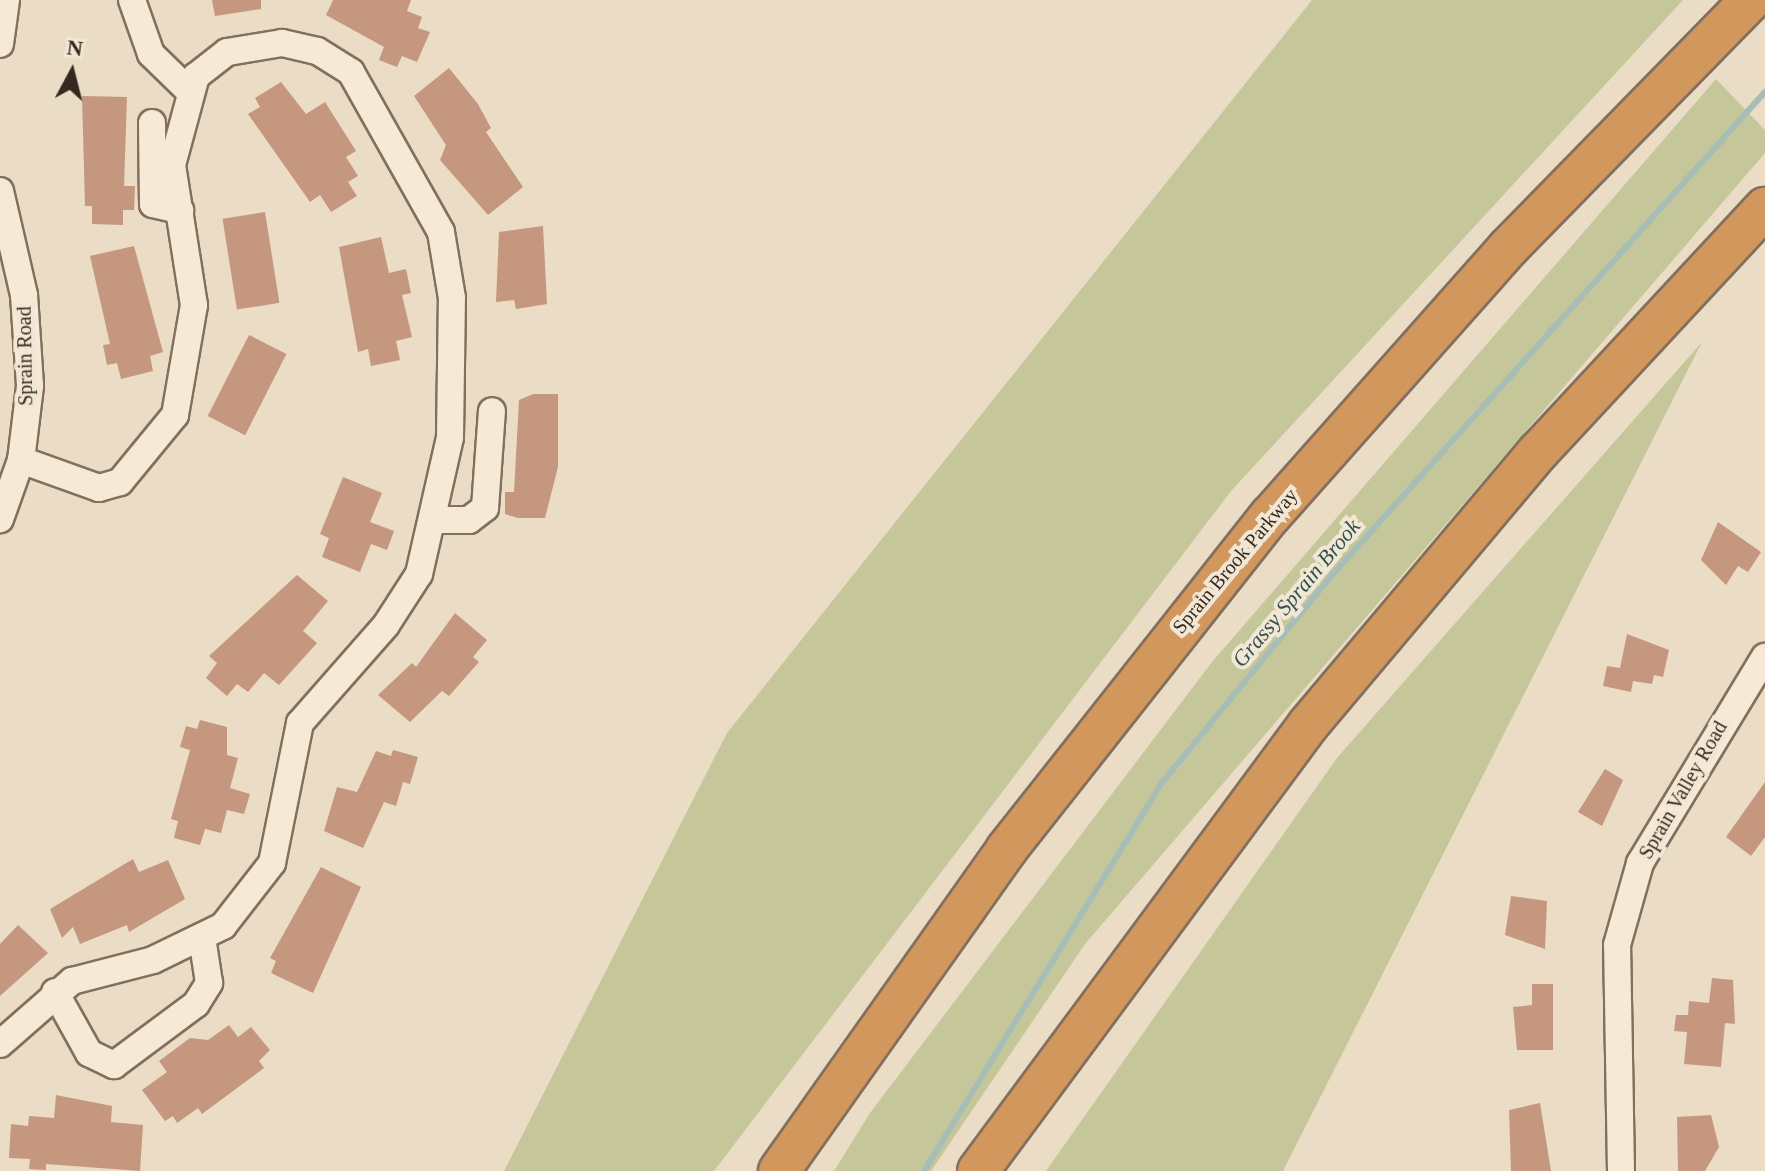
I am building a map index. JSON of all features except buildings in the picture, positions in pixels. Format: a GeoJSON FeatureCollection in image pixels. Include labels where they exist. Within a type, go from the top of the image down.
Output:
{"type":"FeatureCollection","features":[{"type":"Feature","properties":{"kind":"highway","name":"Sprain Brook Parkway"},"geometry":{"type":"LineString","coordinates":[[779,1171],[1006,850],[1262,526],[1508,248],[1751,0]]}},
{"type":"Feature","properties":{"kind":"highway"},"geometry":{"type":"LineString","coordinates":[[978,1171],[1134,952],[1326,703],[1520,473],[1765,208]]}},
{"type":"Feature","properties":{"kind":"street"},"geometry":{"type":"LineString","coordinates":[[0,44],[6,0]]}},
{"type":"Feature","properties":{"kind":"street"},"geometry":{"type":"LineString","coordinates":[[132,0],[151,54],[188,90]]}},
{"type":"Feature","properties":{"kind":"street"},"geometry":{"type":"LineString","coordinates":[[0,1044],[55,992],[202,937],[223,926],[265,879],[300,723],[408,594],[434,520],[450,437],[452,298],[441,232],[398,145],[351,72],[317,51],[282,43],[227,52],[188,90],[172,165],[191,256],[190,355],[175,415],[138,462],[84,480],[21,460]]}},
{"type":"Feature","properties":{"kind":"street"},"geometry":{"type":"LineString","coordinates":[[152,123],[153,204],[180,210]]}},
{"type":"Feature","properties":{"kind":"street","name":"Sprain Road"},"geometry":{"type":"LineString","coordinates":[[0,191],[28,329],[21,460],[0,519]]}},
{"type":"Feature","properties":{"kind":"street"},"geometry":{"type":"LineString","coordinates":[[434,520],[469,520],[485,508],[492,411]]}},
{"type":"Feature","properties":{"kind":"street","name":"Sprain Valley Road"},"geometry":{"type":"LineString","coordinates":[[1621,1171],[1617,945],[1636,877],[1680,789],[1765,657]]}},
{"type":"Feature","properties":{"kind":"street"},"geometry":{"type":"LineString","coordinates":[[55,992],[89,1053],[114,1065],[196,1004],[209,983],[202,937]]}},
{"type":"Feature","properties":{"kind":"green space"},"geometry":{"type":"Polygon","coordinates":[[[1312,0],[1683,0],[1231,491],[714,1171],[504,1171],[727,733],[1312,0]]]}},
{"type":"Feature","properties":{"kind":"green space"},"geometry":{"type":"Polygon","coordinates":[[[1716,79],[1765,130],[1765,153],[1085,944],[931,1171],[834,1171],[870,1113],[1212,662],[1716,79]]]}},
{"type":"Feature","properties":{"kind":"green space"},"geometry":{"type":"Polygon","coordinates":[[[1702,342],[1283,1171],[1046,1171],[1337,758],[1702,342]]]}},
{"type":"Feature","properties":{"kind":"waterway","name":"Grassy Sprain Brook"},"geometry":{"type":"LineString","coordinates":[[924,1171],[1161,784],[1334,573],[1765,92]]}}]}
